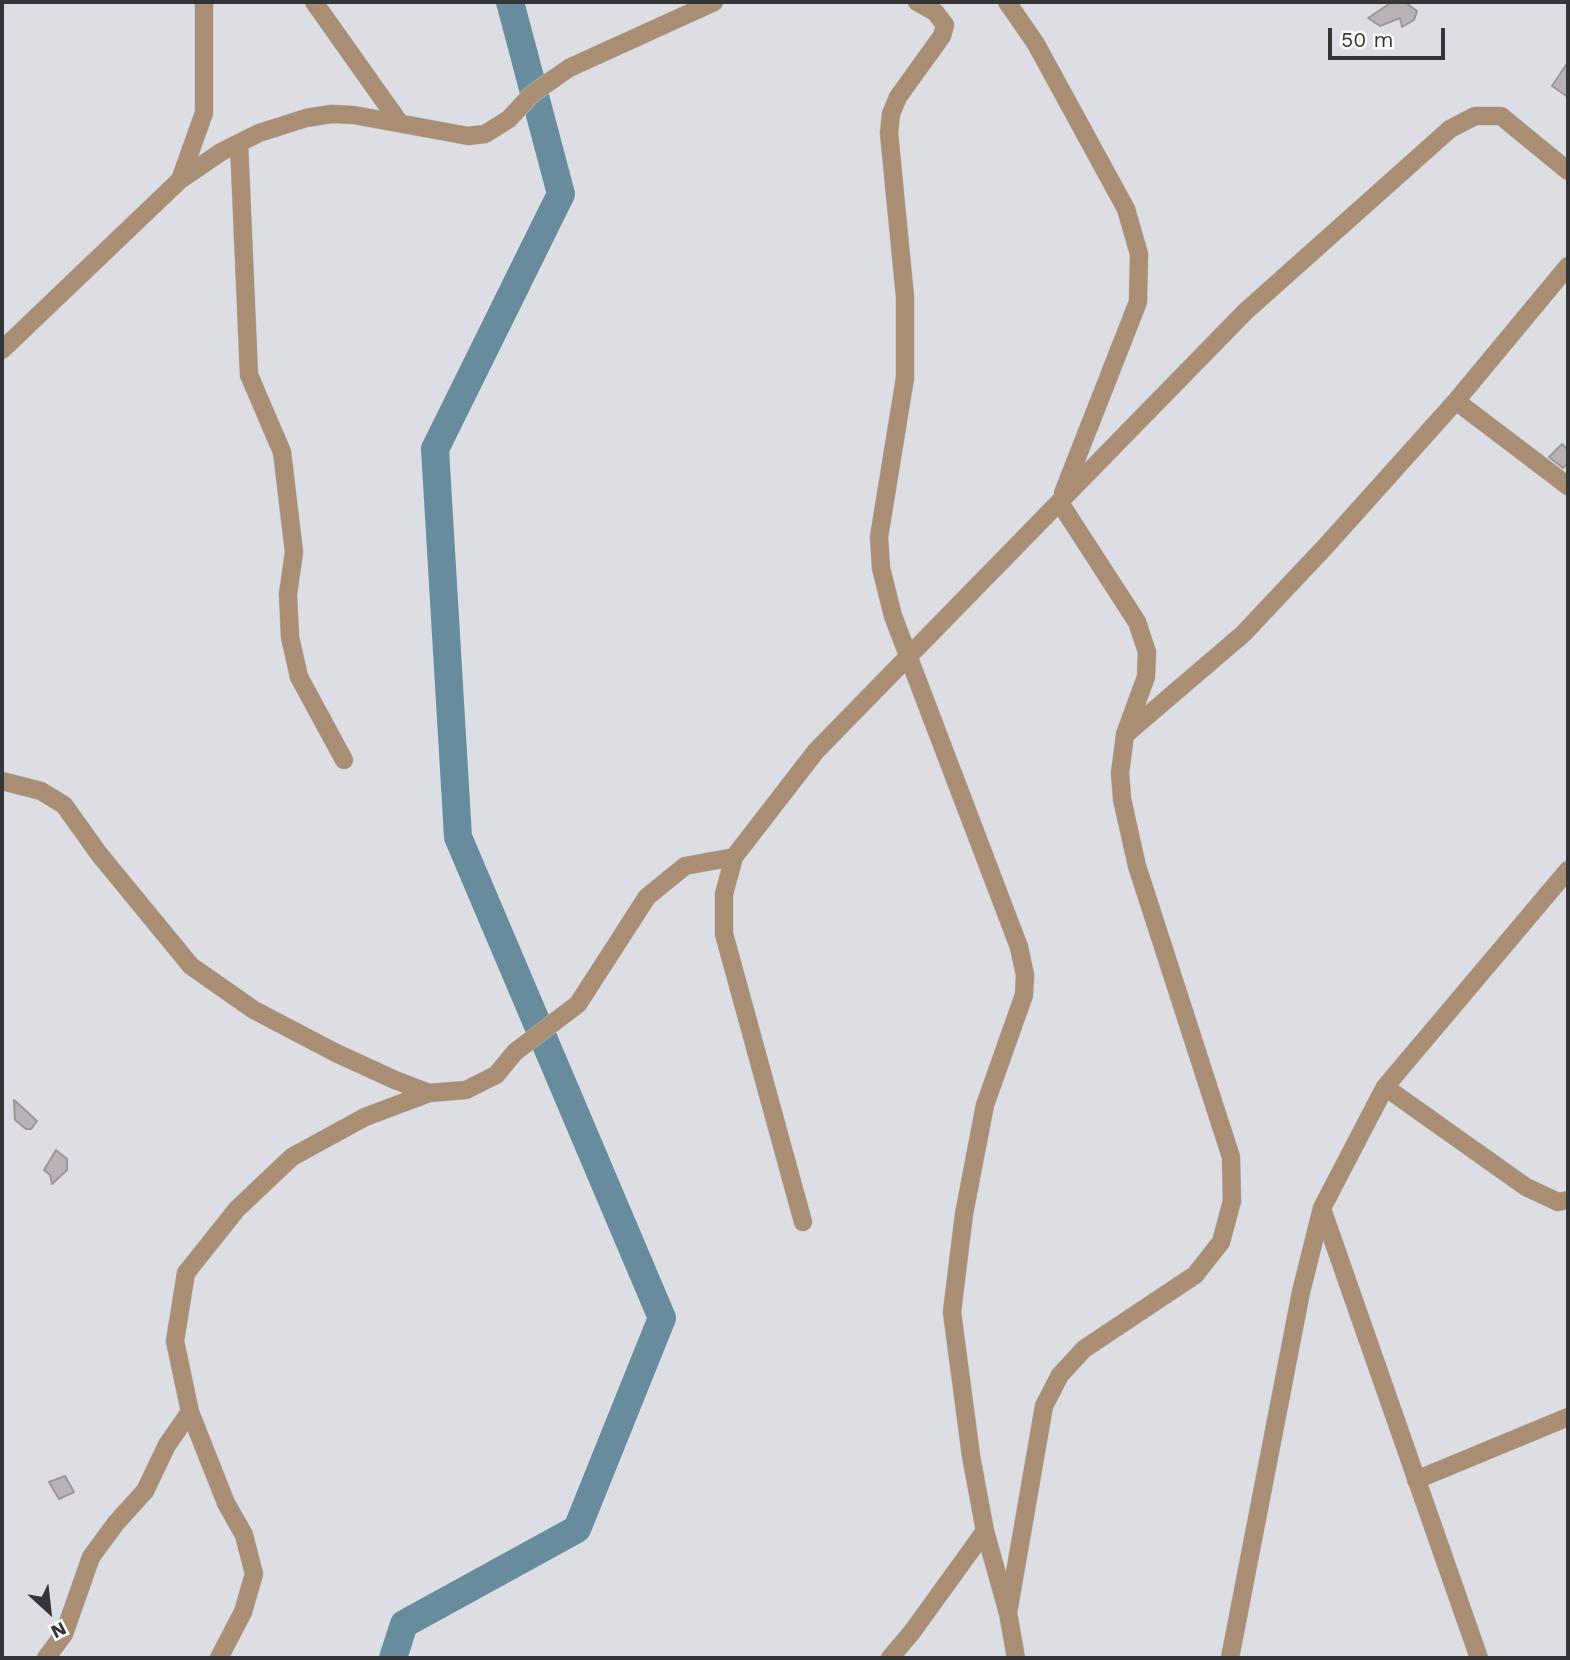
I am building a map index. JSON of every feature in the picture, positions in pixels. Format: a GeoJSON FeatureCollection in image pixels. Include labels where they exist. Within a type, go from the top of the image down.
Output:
{"type":"FeatureCollection","features":[{"type":"Feature","properties":{"kind":"street"},"geometry":{"type":"LineString","coordinates":[[180,180],[204,113],[204,2]]}},
{"type":"Feature","properties":{"kind":"street"},"geometry":{"type":"LineString","coordinates":[[314,2],[399,122]]}},
{"type":"Feature","properties":{"kind":"street"},"geometry":{"type":"LineString","coordinates":[[2,349],[180,180],[239,143],[306,118],[331,114],[354,114],[468,136],[485,134],[509,119],[532,94],[569,68],[715,2]]}},
{"type":"Feature","properties":{"kind":"street"},"geometry":{"type":"LineString","coordinates":[[917,2],[935,12],[945,25],[943,36],[898,97],[891,114],[889,132],[905,297],[905,378],[879,537],[881,568],[890,604],[1019,947],[1025,975],[1024,995],[985,1105],[964,1214],[952,1312],[971,1456],[985,1531],[1008,1614],[1016,1658]]}},
{"type":"Feature","properties":{"kind":"street"},"geometry":{"type":"LineString","coordinates":[[1007,2],[1036,44],[1126,209],[1139,254],[1138,302],[1060,503]]}},
{"type":"Feature","properties":{"kind":"street"},"geometry":{"type":"LineString","coordinates":[[803,1222],[724,934],[724,894],[734,857],[816,751],[1246,311],[1450,130],[1475,116],[1501,116],[1568,171]]}},
{"type":"Feature","properties":{"kind":"street"},"geometry":{"type":"LineString","coordinates":[[239,143],[249,375],[282,452],[294,552],[288,594],[290,637],[299,677],[344,760]]}},
{"type":"Feature","properties":{"kind":"street"},"geometry":{"type":"LineString","coordinates":[[1125,735],[1243,634],[1456,401],[1568,266]]}},
{"type":"Feature","properties":{"kind":"street"},"geometry":{"type":"LineString","coordinates":[[1456,401],[1568,486]]}},
{"type":"Feature","properties":{"kind":"street"},"geometry":{"type":"LineString","coordinates":[[1008,1614],[1044,1406],[1060,1375],[1084,1349],[1195,1275],[1221,1242],[1232,1200],[1231,1157],[1138,866],[1122,799],[1120,773],[1125,735],[1146,677],[1147,652],[1137,622],[1060,503]]}},
{"type":"Feature","properties":{"kind":"street"},"geometry":{"type":"LineString","coordinates":[[2,781],[41,791],[64,805],[99,854],[191,966],[254,1010],[336,1053],[429,1093]]}},
{"type":"Feature","properties":{"kind":"street"},"geometry":{"type":"LineString","coordinates":[[219,1658],[243,1612],[254,1574],[244,1535],[226,1503],[190,1412],[175,1341],[186,1273],[237,1209],[292,1157],[365,1117],[429,1093],[466,1090],[496,1075],[515,1052],[578,1004],[647,897],[685,866],[734,857]]}},
{"type":"Feature","properties":{"kind":"street"},"geometry":{"type":"LineString","coordinates":[[1230,1658],[1301,1292],[1322,1208],[1385,1087],[1568,870]]}},
{"type":"Feature","properties":{"kind":"street"},"geometry":{"type":"LineString","coordinates":[[1385,1087],[1526,1187],[1559,1202],[1568,1200]]}},
{"type":"Feature","properties":{"kind":"street"},"geometry":{"type":"LineString","coordinates":[[1322,1208],[1479,1658]]}},
{"type":"Feature","properties":{"kind":"street"},"geometry":{"type":"LineString","coordinates":[[46,1658],[64,1634],[91,1557],[116,1523],[145,1491],[167,1445],[190,1412]]}},
{"type":"Feature","properties":{"kind":"street"},"geometry":{"type":"LineString","coordinates":[[1416,1480],[1568,1417]]}},
{"type":"Feature","properties":{"kind":"street"},"geometry":{"type":"LineString","coordinates":[[890,1658],[985,1531]]}},
{"type":"Feature","properties":{"kind":"building"},"geometry":{"type":"Polygon","coordinates":[[[1392,2],[1405,2],[1417,11],[1414,20],[1402,27],[1400,18],[1380,26],[1368,18],[1392,2]]]}},
{"type":"Feature","properties":{"kind":"building"},"geometry":{"type":"Polygon","coordinates":[[[1568,62],[1568,97],[1552,86],[1568,62]]]}},
{"type":"Feature","properties":{"kind":"building"},"geometry":{"type":"Polygon","coordinates":[[[1562,444],[1568,450],[1568,463],[1563,468],[1549,457],[1562,444]]]}},
{"type":"Feature","properties":{"kind":"building"},"geometry":{"type":"Polygon","coordinates":[[[14,1100],[37,1121],[31,1129],[26,1129],[15,1120],[14,1100]]]}},
{"type":"Feature","properties":{"kind":"building"},"geometry":{"type":"Polygon","coordinates":[[[56,1150],[67,1159],[67,1170],[52,1184],[50,1175],[44,1170],[56,1150]]]}},
{"type":"Feature","properties":{"kind":"building"},"geometry":{"type":"Polygon","coordinates":[[[65,1476],[74,1492],[59,1499],[49,1482],[65,1476]]]}},
{"type":"Feature","properties":{"kind":"waterway"},"geometry":{"type":"LineString","coordinates":[[393,1658],[404,1624],[577,1529],[662,1318],[458,837],[435,449],[561,194],[510,2]]}}]}
